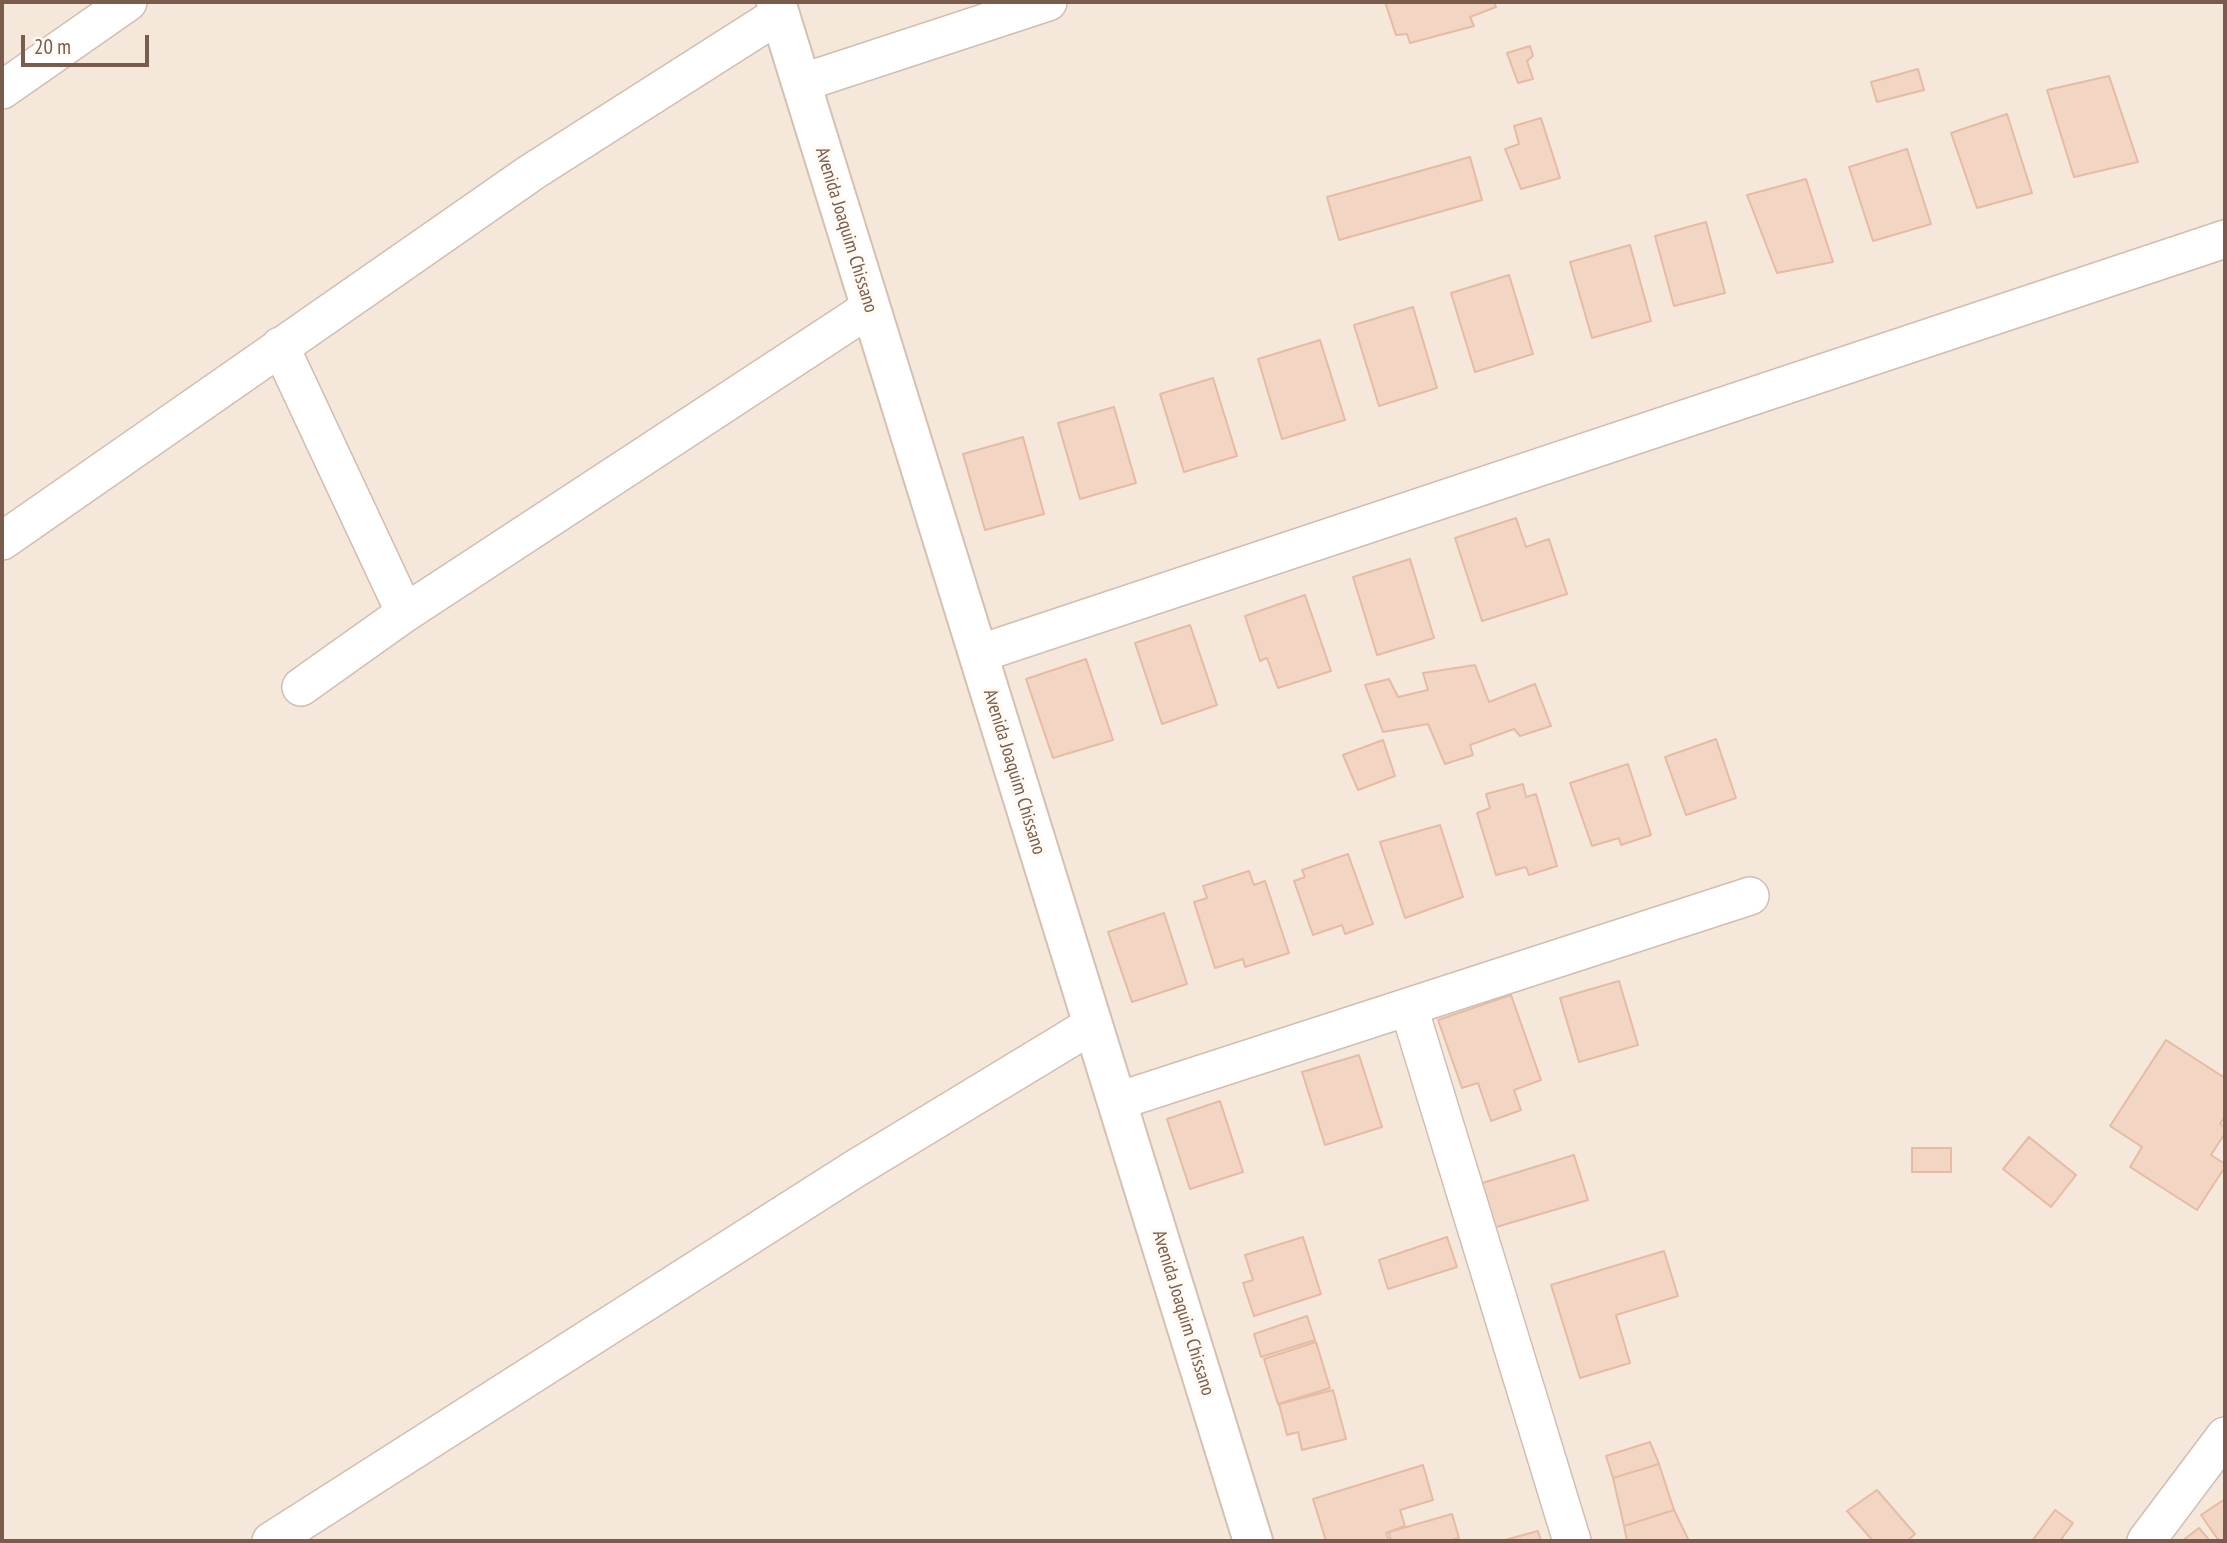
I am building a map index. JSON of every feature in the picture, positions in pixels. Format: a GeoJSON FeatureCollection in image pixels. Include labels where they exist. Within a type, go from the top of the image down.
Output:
{"type":"FeatureCollection","features":[{"type":"Feature","properties":{"kind":"street"},"geometry":{"type":"LineString","coordinates":[[2,90],[128,2]]}},
{"type":"Feature","properties":{"kind":"street"},"geometry":{"type":"LineString","coordinates":[[801,83],[1048,2]]}},
{"type":"Feature","properties":{"kind":"street"},"geometry":{"type":"LineString","coordinates":[[2,541],[532,172],[778,8]]}},
{"type":"Feature","properties":{"kind":"street","name":"Avenida Joaquim Chissano"},"geometry":{"type":"LineString","coordinates":[[778,8],[1253,1541]]}},
{"type":"Feature","properties":{"kind":"street"},"geometry":{"type":"LineString","coordinates":[[978,654],[2225,239]]}},
{"type":"Feature","properties":{"kind":"street"},"geometry":{"type":"LineString","coordinates":[[301,687],[405,613],[870,308]]}},
{"type":"Feature","properties":{"kind":"street"},"geometry":{"type":"LineString","coordinates":[[280,346],[405,613]]}},
{"type":"Feature","properties":{"kind":"street"},"geometry":{"type":"LineString","coordinates":[[1118,1101],[1750,896]]}},
{"type":"Feature","properties":{"kind":"street"},"geometry":{"type":"LineString","coordinates":[[1409,1008],[1572,1541]]}},
{"type":"Feature","properties":{"kind":"street"},"geometry":{"type":"LineString","coordinates":[[271,1541],[853,1170],[1092,1025]]}},
{"type":"Feature","properties":{"kind":"street"},"geometry":{"type":"LineString","coordinates":[[2146,1541],[2225,1436]]}},
{"type":"Feature","properties":{"kind":"shaded area"},"geometry":{"type":"Polygon","coordinates":[[[2,2],[2225,2],[2225,1541],[2,1541],[2,2]]]}},
{"type":"Feature","properties":{"kind":"building"},"geometry":{"type":"Polygon","coordinates":[[[1385,2],[1494,2],[1496,7],[1470,17],[1474,26],[1410,43],[1407,34],[1396,35],[1385,2]]]}},
{"type":"Feature","properties":{"kind":"building"},"geometry":{"type":"Polygon","coordinates":[[[1530,46],[1533,56],[1527,61],[1533,79],[1518,83],[1507,53],[1530,46]]]}},
{"type":"Feature","properties":{"kind":"building"},"geometry":{"type":"Polygon","coordinates":[[[1918,69],[1924,90],[1877,102],[1871,82],[1918,69]]]}},
{"type":"Feature","properties":{"kind":"building"},"geometry":{"type":"Polygon","coordinates":[[[2109,76],[2138,162],[2074,177],[2047,90],[2109,76]]]}},
{"type":"Feature","properties":{"kind":"building"},"geometry":{"type":"Polygon","coordinates":[[[2007,114],[2032,193],[1977,208],[1951,133],[2007,114]]]}},
{"type":"Feature","properties":{"kind":"building"},"geometry":{"type":"Polygon","coordinates":[[[1541,118],[1560,178],[1521,189],[1505,149],[1519,144],[1514,126],[1541,118]]]}},
{"type":"Feature","properties":{"kind":"building"},"geometry":{"type":"Polygon","coordinates":[[[1907,149],[1931,224],[1873,241],[1849,167],[1907,149]]]}},
{"type":"Feature","properties":{"kind":"building"},"geometry":{"type":"Polygon","coordinates":[[[1470,157],[1482,200],[1339,240],[1327,197],[1470,157]]]}},
{"type":"Feature","properties":{"kind":"building"},"geometry":{"type":"Polygon","coordinates":[[[1806,179],[1833,262],[1777,273],[1747,195],[1806,179]]]}},
{"type":"Feature","properties":{"kind":"building"},"geometry":{"type":"Polygon","coordinates":[[[1706,222],[1725,293],[1674,306],[1655,236],[1706,222]]]}},
{"type":"Feature","properties":{"kind":"building"},"geometry":{"type":"Polygon","coordinates":[[[1630,245],[1651,321],[1592,338],[1570,262],[1630,245]]]}},
{"type":"Feature","properties":{"kind":"building"},"geometry":{"type":"Polygon","coordinates":[[[1509,275],[1533,354],[1475,372],[1451,293],[1509,275]]]}},
{"type":"Feature","properties":{"kind":"building"},"geometry":{"type":"Polygon","coordinates":[[[1413,307],[1437,388],[1379,406],[1354,325],[1413,307]]]}},
{"type":"Feature","properties":{"kind":"building"},"geometry":{"type":"Polygon","coordinates":[[[1320,340],[1345,420],[1282,439],[1258,359],[1320,340]]]}},
{"type":"Feature","properties":{"kind":"building"},"geometry":{"type":"Polygon","coordinates":[[[1213,378],[1237,456],[1184,472],[1160,394],[1213,378]]]}},
{"type":"Feature","properties":{"kind":"building"},"geometry":{"type":"Polygon","coordinates":[[[1114,407],[1136,483],[1080,499],[1058,423],[1114,407]]]}},
{"type":"Feature","properties":{"kind":"building"},"geometry":{"type":"Polygon","coordinates":[[[1023,437],[1044,514],[985,530],[963,454],[1023,437]]]}},
{"type":"Feature","properties":{"kind":"building"},"geometry":{"type":"Polygon","coordinates":[[[1516,518],[1526,547],[1549,539],[1567,594],[1482,621],[1455,538],[1516,518]]]}},
{"type":"Feature","properties":{"kind":"building"},"geometry":{"type":"Polygon","coordinates":[[[1410,559],[1434,638],[1377,655],[1353,577],[1410,559]]]}},
{"type":"Feature","properties":{"kind":"building"},"geometry":{"type":"Polygon","coordinates":[[[1305,595],[1331,671],[1278,688],[1267,658],[1260,661],[1245,616],[1305,595]]]}},
{"type":"Feature","properties":{"kind":"building"},"geometry":{"type":"Polygon","coordinates":[[[1190,625],[1217,705],[1162,724],[1135,643],[1190,625]]]}},
{"type":"Feature","properties":{"kind":"building"},"geometry":{"type":"Polygon","coordinates":[[[1086,659],[1113,740],[1053,758],[1026,679],[1086,659]]]}},
{"type":"Feature","properties":{"kind":"building"},"geometry":{"type":"Polygon","coordinates":[[[1475,665],[1489,702],[1535,684],[1551,726],[1520,736],[1514,729],[1470,745],[1473,755],[1445,764],[1428,724],[1383,732],[1365,685],[1389,679],[1398,697],[1428,690],[1423,673],[1475,665]]]}},
{"type":"Feature","properties":{"kind":"building"},"geometry":{"type":"Polygon","coordinates":[[[1716,739],[1736,798],[1686,815],[1665,757],[1716,739]]]}},
{"type":"Feature","properties":{"kind":"building"},"geometry":{"type":"Polygon","coordinates":[[[1383,740],[1395,776],[1358,790],[1343,755],[1383,740]]]}},
{"type":"Feature","properties":{"kind":"building"},"geometry":{"type":"Polygon","coordinates":[[[1628,764],[1651,835],[1621,845],[1619,838],[1592,846],[1570,783],[1628,764]]]}},
{"type":"Feature","properties":{"kind":"building"},"geometry":{"type":"Polygon","coordinates":[[[1523,784],[1526,797],[1536,794],[1557,866],[1529,875],[1526,867],[1496,875],[1477,813],[1490,808],[1486,794],[1523,784]]]}},
{"type":"Feature","properties":{"kind":"building"},"geometry":{"type":"Polygon","coordinates":[[[1440,825],[1463,897],[1405,918],[1380,842],[1440,825]]]}},
{"type":"Feature","properties":{"kind":"building"},"geometry":{"type":"Polygon","coordinates":[[[1348,854],[1373,924],[1345,934],[1342,925],[1313,935],[1294,881],[1305,877],[1302,870],[1348,854]]]}},
{"type":"Feature","properties":{"kind":"building"},"geometry":{"type":"Polygon","coordinates":[[[1249,871],[1254,885],[1265,881],[1289,953],[1245,967],[1243,959],[1215,968],[1194,902],[1207,898],[1203,886],[1249,871]]]}},
{"type":"Feature","properties":{"kind":"building"},"geometry":{"type":"Polygon","coordinates":[[[1164,913],[1187,984],[1132,1002],[1108,932],[1164,913]]]}},
{"type":"Feature","properties":{"kind":"building"},"geometry":{"type":"Polygon","coordinates":[[[1619,981],[1638,1045],[1579,1062],[1560,998],[1619,981]]]}},
{"type":"Feature","properties":{"kind":"building"},"geometry":{"type":"Polygon","coordinates":[[[1511,995],[1541,1080],[1514,1090],[1521,1110],[1491,1121],[1478,1083],[1462,1088],[1438,1020],[1511,995]]]}},
{"type":"Feature","properties":{"kind":"building"},"geometry":{"type":"Polygon","coordinates":[[[2166,1040],[2225,1078],[2225,1116],[2220,1124],[2225,1127],[2225,1133],[2211,1155],[2225,1164],[2225,1167],[2197,1210],[2130,1167],[2142,1147],[2110,1126],[2166,1040]]]}},
{"type":"Feature","properties":{"kind":"building"},"geometry":{"type":"Polygon","coordinates":[[[1359,1055],[1382,1127],[1325,1145],[1302,1072],[1359,1055]]]}},
{"type":"Feature","properties":{"kind":"building"},"geometry":{"type":"Polygon","coordinates":[[[1220,1101],[1243,1172],[1190,1189],[1167,1119],[1220,1101]]]}},
{"type":"Feature","properties":{"kind":"building"},"geometry":{"type":"Polygon","coordinates":[[[2029,1137],[2076,1175],[2051,1207],[2003,1169],[2029,1137]]]}},
{"type":"Feature","properties":{"kind":"building"},"geometry":{"type":"Polygon","coordinates":[[[1912,1148],[1951,1148],[1951,1172],[1912,1172],[1912,1148]]]}},
{"type":"Feature","properties":{"kind":"building"},"geometry":{"type":"Polygon","coordinates":[[[1574,1155],[1588,1200],[1493,1228],[1479,1184],[1574,1155]]]}},
{"type":"Feature","properties":{"kind":"building"},"geometry":{"type":"Polygon","coordinates":[[[1303,1237],[1321,1294],[1254,1316],[1243,1283],[1253,1280],[1245,1255],[1303,1237]]]}},
{"type":"Feature","properties":{"kind":"building"},"geometry":{"type":"Polygon","coordinates":[[[1447,1237],[1457,1267],[1388,1289],[1379,1260],[1447,1237]]]}},
{"type":"Feature","properties":{"kind":"building"},"geometry":{"type":"Polygon","coordinates":[[[1664,1251],[1678,1296],[1616,1315],[1630,1363],[1580,1378],[1551,1285],[1664,1251]]]}},
{"type":"Feature","properties":{"kind":"building"},"geometry":{"type":"Polygon","coordinates":[[[1307,1316],[1315,1340],[1261,1357],[1254,1334],[1307,1316]]]}},
{"type":"Feature","properties":{"kind":"building"},"geometry":{"type":"Polygon","coordinates":[[[1316,1342],[1330,1388],[1278,1404],[1264,1359],[1316,1342]]]}},
{"type":"Feature","properties":{"kind":"building"},"geometry":{"type":"Polygon","coordinates":[[[1333,1390],[1346,1439],[1302,1450],[1298,1432],[1287,1435],[1279,1404],[1333,1390]]]}},
{"type":"Feature","properties":{"kind":"building"},"geometry":{"type":"Polygon","coordinates":[[[1650,1442],[1659,1464],[1613,1478],[1606,1456],[1650,1442]]]}},
{"type":"Feature","properties":{"kind":"building"},"geometry":{"type":"Polygon","coordinates":[[[1659,1464],[1674,1510],[1624,1526],[1613,1478],[1659,1464]]]}},
{"type":"Feature","properties":{"kind":"building"},"geometry":{"type":"Polygon","coordinates":[[[1423,1465],[1433,1500],[1400,1510],[1405,1526],[1386,1533],[1389,1541],[1326,1541],[1313,1499],[1423,1465]]]}},
{"type":"Feature","properties":{"kind":"building"},"geometry":{"type":"Polygon","coordinates":[[[1877,1490],[1915,1534],[1907,1541],[1873,1541],[1847,1511],[1877,1490]]]}},
{"type":"Feature","properties":{"kind":"building"},"geometry":{"type":"Polygon","coordinates":[[[2225,1499],[2225,1541],[2219,1541],[2201,1515],[2225,1499]]]}},
{"type":"Feature","properties":{"kind":"building"},"geometry":{"type":"Polygon","coordinates":[[[1674,1510],[1689,1541],[1627,1541],[1624,1526],[1674,1510]]]}},
{"type":"Feature","properties":{"kind":"building"},"geometry":{"type":"Polygon","coordinates":[[[2055,1510],[2073,1523],[2060,1541],[2032,1541],[2055,1510]]]}},
{"type":"Feature","properties":{"kind":"building"},"geometry":{"type":"Polygon","coordinates":[[[1452,1514],[1459,1538],[1448,1541],[1391,1541],[1389,1532],[1452,1514]]]}},
{"type":"Feature","properties":{"kind":"building"},"geometry":{"type":"Polygon","coordinates":[[[2199,1528],[2210,1541],[2182,1541],[2199,1528]]]}},
{"type":"Feature","properties":{"kind":"building"},"geometry":{"type":"Polygon","coordinates":[[[1538,1531],[1541,1541],[1501,1541],[1538,1531]]]}}]}
